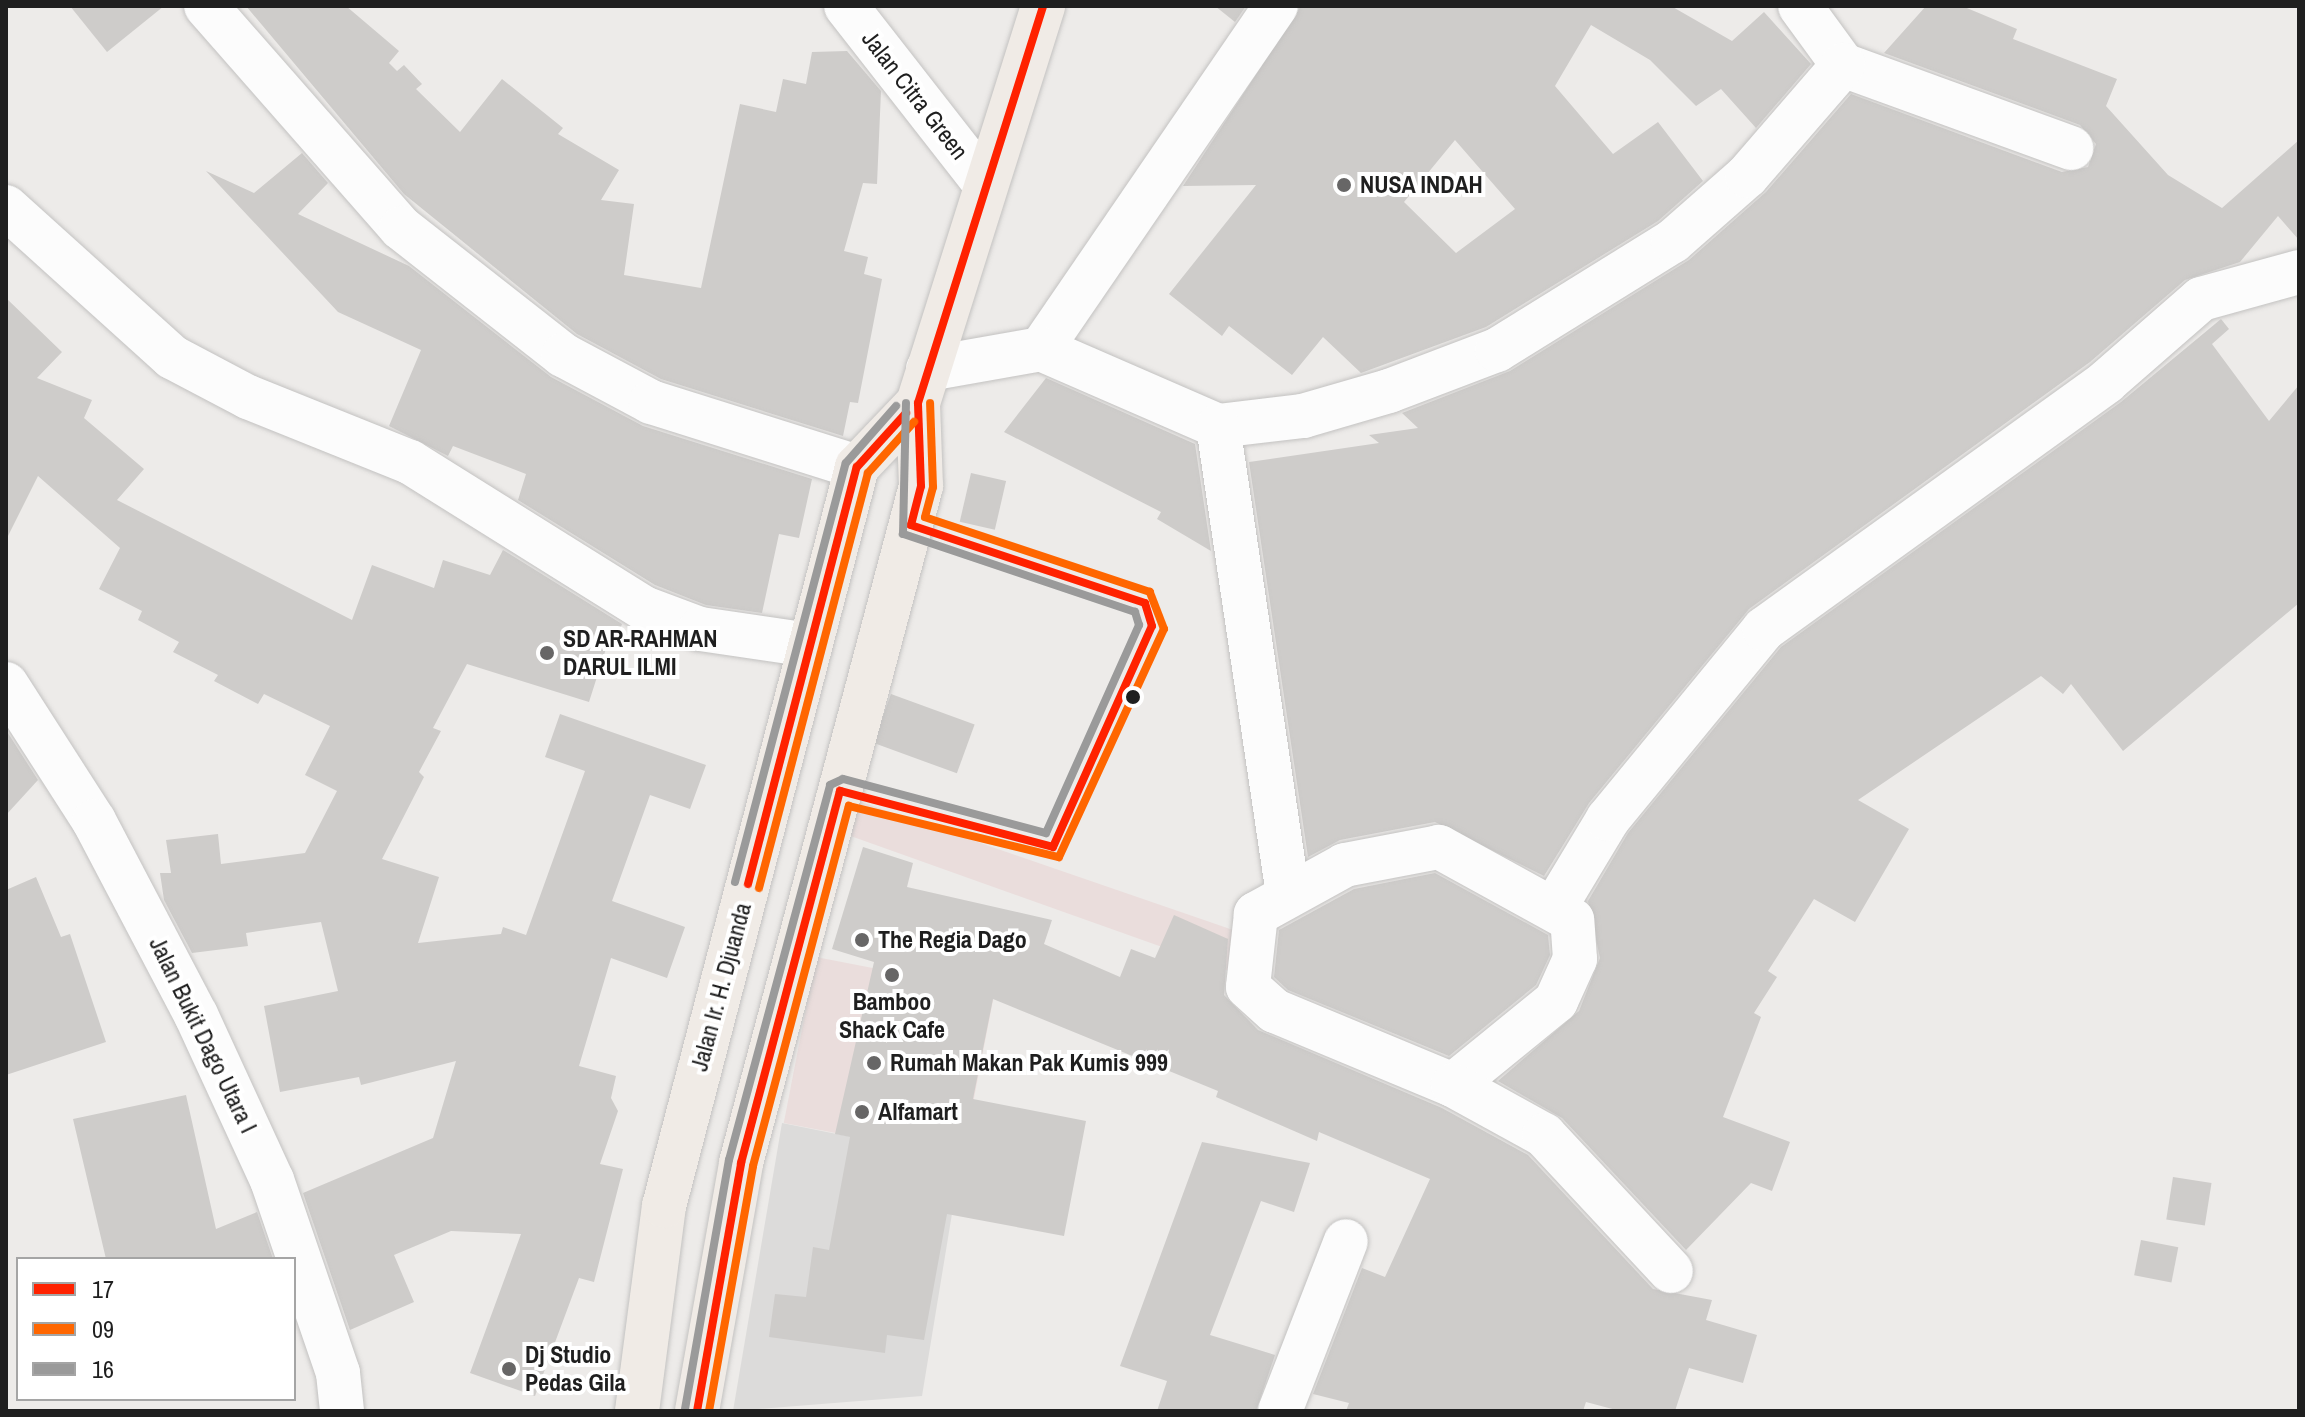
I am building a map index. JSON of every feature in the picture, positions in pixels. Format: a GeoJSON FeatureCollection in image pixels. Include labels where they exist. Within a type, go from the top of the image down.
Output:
{"type":"FeatureCollection","features":[{"type":"Feature","properties":{"kind":"main road","name":"Jalan Ir. H. Djuanda"},"geometry":{"type":"LineString","coordinates":[[697,1411],[741,1163],[921,486],[923,386],[1043,6]]}},
{"type":"Feature","properties":{"kind":"main road","name":"Jalan Ir. H. Djuanda"},"geometry":{"type":"LineString","coordinates":[[637,1411],[664,1206],[857,467],[923,386]]}},
{"type":"Feature","properties":{"kind":"street"},"geometry":{"type":"LineString","coordinates":[[206,6],[401,228],[563,355],[651,402],[857,467]]}},
{"type":"Feature","properties":{"kind":"street","name":"Jalan Citra Green"},"geometry":{"type":"LineString","coordinates":[[846,6],[985,184]]}},
{"type":"Feature","properties":{"kind":"street"},"geometry":{"type":"LineString","coordinates":[[923,386],[1041,349],[1276,6]]}},
{"type":"Feature","properties":{"kind":"street"},"geometry":{"type":"LineString","coordinates":[[1811,9],[1843,65],[2071,148]]}},
{"type":"Feature","properties":{"kind":"street"},"geometry":{"type":"LineString","coordinates":[[1041,349],[1218,426],[1303,416],[1389,391],[1497,350],[1588,298],[1673,241],[1747,176],[1843,65]]}},
{"type":"Feature","properties":{"kind":"street"},"geometry":{"type":"LineString","coordinates":[[6,207],[172,357],[248,397],[410,462],[644,608],[700,629],[810,645]]}},
{"type":"Feature","properties":{"kind":"street"},"geometry":{"type":"LineString","coordinates":[[1555,907],[1608,819],[1764,629],[2106,382],[2201,299],[2299,272]]}},
{"type":"Feature","properties":{"kind":"street"},"geometry":{"type":"LineString","coordinates":[[1218,426],[1288,892]]}},
{"type":"Feature","properties":{"kind":"street","name":"Jalan Bukit Dago Utara I"},"geometry":{"type":"LineString","coordinates":[[6,684],[94,821],[209,1042],[272,1180],[338,1373],[342,1411]]}},
{"type":"Feature","properties":{"kind":"street"},"geometry":{"type":"LineString","coordinates":[[1453,1085],[1556,1001],[1575,959],[1572,920],[1555,907],[1439,847],[1345,865],[1288,892],[1256,914],[1248,987],[1275,1011],[1453,1085],[1544,1135],[1671,1271]]}},
{"type":"Feature","properties":{"kind":"street"},"geometry":{"type":"LineString","coordinates":[[1280,1411],[1346,1241]]}},
{"type":"Feature","properties":{"kind":"shaded area"},"geometry":{"type":"Polygon","coordinates":[[[847,797],[1236,931],[1238,974],[845,834],[847,797]]]}},
{"type":"Feature","properties":{"kind":"shaded area"},"geometry":{"type":"Polygon","coordinates":[[[816,957],[995,992],[962,1158],[784,1123],[816,957]]]}},
{"type":"Feature","properties":{"kind":"shaded area"},"geometry":{"type":"Polygon","coordinates":[[[782,1123],[961,1159],[922,1396],[733,1411],[782,1123]]]}},
{"type":"Feature","properties":{"kind":"building"},"geometry":{"type":"Polygon","coordinates":[[[70,6],[164,6],[107,52],[70,6]]]}},
{"type":"Feature","properties":{"kind":"building"},"geometry":{"type":"Polygon","coordinates":[[[246,6],[346,6],[399,51],[389,63],[397,71],[404,65],[422,84],[416,89],[460,132],[502,79],[563,128],[558,134],[619,170],[601,200],[634,204],[624,275],[701,288],[740,104],[776,112],[783,79],[806,84],[812,52],[847,51],[881,91],[877,184],[863,183],[844,251],[868,257],[864,274],[882,279],[858,403],[850,402],[843,436],[661,379],[577,334],[404,194],[246,6]]]}},
{"type":"Feature","properties":{"kind":"building"},"geometry":{"type":"Polygon","coordinates":[[[1215,6],[1246,6],[1235,22],[1215,6]]]}},
{"type":"Feature","properties":{"kind":"building"},"geometry":{"type":"Polygon","coordinates":[[[1301,6],[1671,6],[1732,41],[1764,12],[1811,64],[1756,128],[1721,89],[1696,106],[1650,60],[1591,25],[1555,86],[1613,154],[1658,122],[1703,181],[1658,221],[1486,327],[1361,373],[1323,337],[1292,375],[1229,326],[1222,336],[1169,294],[1256,185],[1183,186],[1301,6]],[[1455,140],[1404,202],[1456,253],[1515,209],[1455,140]]]}},
{"type":"Feature","properties":{"kind":"building"},"geometry":{"type":"Polygon","coordinates":[[[1926,6],[1962,6],[2017,29],[2013,39],[2117,79],[2106,106],[2168,175],[2222,208],[2299,140],[2299,240],[2278,216],[2240,262],[2185,280],[2090,362],[1749,609],[1589,803],[1544,876],[1435,822],[1340,840],[1308,857],[1249,462],[1379,443],[1369,435],[1418,428],[1402,413],[1510,371],[1689,260],[1766,192],[1851,94],[2062,172],[2088,167],[2096,144],[2080,125],[1884,53],[1926,6]]]}},
{"type":"Feature","properties":{"kind":"building"},"geometry":{"type":"Polygon","coordinates":[[[302,153],[328,183],[298,214],[409,266],[551,377],[643,426],[812,479],[799,538],[779,534],[762,613],[706,605],[655,585],[518,500],[526,474],[453,446],[448,456],[389,426],[421,350],[338,312],[206,171],[254,193],[302,153]]]}},
{"type":"Feature","properties":{"kind":"building"},"geometry":{"type":"Polygon","coordinates":[[[6,298],[62,352],[37,378],[92,400],[84,418],[144,469],[117,500],[352,620],[372,565],[434,588],[443,560],[490,575],[503,550],[622,624],[618,636],[611,633],[589,702],[467,664],[433,728],[441,731],[419,772],[424,777],[382,859],[439,877],[418,943],[501,934],[503,927],[526,935],[585,771],[545,757],[560,714],[706,765],[690,809],[650,795],[612,901],[685,927],[667,978],[611,958],[579,1066],[616,1076],[611,1098],[618,1111],[600,1164],[623,1169],[594,1282],[579,1278],[535,1396],[470,1373],[521,1234],[451,1231],[394,1255],[414,1302],[350,1330],[303,1193],[433,1138],[456,1061],[361,1085],[359,1077],[280,1092],[264,1006],[338,991],[321,922],[246,933],[248,946],[192,953],[164,900],[160,873],[171,873],[166,840],[218,834],[221,864],[305,853],[337,791],[305,775],[330,726],[264,694],[258,704],[214,681],[218,675],[173,652],[179,642],[138,620],[142,611],[99,589],[120,548],[38,476],[6,540],[6,298]]]}},
{"type":"Feature","properties":{"kind":"building"},"geometry":{"type":"Polygon","coordinates":[[[2221,319],[2229,329],[2212,344],[2269,421],[2299,385],[2299,603],[2123,751],[2071,684],[2063,694],[2041,676],[1858,800],[1909,829],[1855,922],[1814,899],[1768,971],[1777,977],[1754,1013],[1761,1017],[1723,1117],[1790,1142],[1772,1191],[1751,1183],[1686,1250],[1562,1118],[1498,1081],[1579,1011],[1600,958],[1588,901],[1628,833],[1781,647],[2121,402],[2221,319]]]}},
{"type":"Feature","properties":{"kind":"building"},"geometry":{"type":"Polygon","coordinates":[[[1046,378],[1195,444],[1211,551],[1157,519],[1161,512],[1004,432],[1046,378]]]}},
{"type":"Feature","properties":{"kind":"building"},"geometry":{"type":"Polygon","coordinates":[[[971,473],[1006,481],[995,530],[960,522],[971,473]]]}},
{"type":"Feature","properties":{"kind":"building"},"geometry":{"type":"Polygon","coordinates":[[[891,694],[975,724],[957,773],[873,743],[891,694]]]}},
{"type":"Feature","properties":{"kind":"building"},"geometry":{"type":"Polygon","coordinates":[[[6,730],[38,780],[6,815],[6,730]]]}},
{"type":"Feature","properties":{"kind":"building"},"geometry":{"type":"Polygon","coordinates":[[[863,847],[913,863],[907,887],[1052,920],[1044,944],[1120,977],[1131,949],[1155,958],[1174,915],[1228,939],[1224,995],[1258,1030],[1442,1108],[1528,1155],[1653,1289],[1712,1300],[1706,1320],[1757,1335],[1743,1383],[1689,1368],[1675,1411],[1620,1411],[1586,1402],[1583,1411],[1346,1411],[1349,1403],[1313,1394],[1362,1268],[1385,1277],[1430,1179],[1319,1132],[1317,1141],[1216,1097],[1218,1091],[993,999],[973,1099],[1086,1121],[1064,1236],[947,1214],[924,1340],[887,1335],[885,1353],[769,1337],[775,1294],[806,1297],[813,1247],[829,1250],[850,1137],[835,1134],[874,962],[832,949],[863,847]]]}},
{"type":"Feature","properties":{"kind":"building"},"geometry":{"type":"Polygon","coordinates":[[[1435,873],[1548,935],[1550,955],[1536,985],[1449,1056],[1288,990],[1274,977],[1279,930],[1354,889],[1435,873]]]}},
{"type":"Feature","properties":{"kind":"building"},"geometry":{"type":"Polygon","coordinates":[[[36,877],[61,937],[70,934],[106,1042],[6,1075],[6,890],[36,877]]]}},
{"type":"Feature","properties":{"kind":"building"},"geometry":{"type":"Polygon","coordinates":[[[186,1095],[216,1229],[257,1212],[272,1257],[106,1257],[73,1119],[186,1095]]]}},
{"type":"Feature","properties":{"kind":"building"},"geometry":{"type":"Polygon","coordinates":[[[1202,1142],[1310,1163],[1294,1212],[1261,1201],[1210,1335],[1275,1355],[1256,1411],[1157,1411],[1167,1381],[1120,1366],[1202,1142]]]}},
{"type":"Feature","properties":{"kind":"building"},"geometry":{"type":"Polygon","coordinates":[[[2173,1177],[2212,1183],[2205,1226],[2166,1219],[2173,1177]]]}},
{"type":"Feature","properties":{"kind":"building"},"geometry":{"type":"Polygon","coordinates":[[[2141,1240],[2178,1247],[2171,1283],[2134,1275],[2141,1240]]]}},
{"type":"Feature","properties":{"kind":"transit line","name":"17"},"geometry":{"type":"LineString","coordinates":[[697,1411],[741,1163],[840,791],[1053,847],[1152,626],[1145,603],[911,525],[921,486],[918,403],[1043,6]]}},
{"type":"Feature","properties":{"kind":"transit line","name":"16"},"geometry":{"type":"LineString","coordinates":[[685,1409],[729,1160],[830,785],[843,779],[1046,833],[1139,625],[1135,612],[903,534],[906,403]]}},
{"type":"Feature","properties":{"kind":"transit line","name":"09"},"geometry":{"type":"LineString","coordinates":[[709,1411],[753,1166],[849,806],[1059,857],[1164,629],[1150,592],[925,517],[933,487],[930,403]]}},
{"type":"Feature","properties":{"kind":"transit line","name":"16"},"geometry":{"type":"LineString","coordinates":[[735,882],[846,463],[896,406]]}},
{"type":"Feature","properties":{"kind":"transit line","name":"17"},"geometry":{"type":"LineString","coordinates":[[748,884],[857,467],[906,413]]}},
{"type":"Feature","properties":{"kind":"transit line","name":"09"},"geometry":{"type":"LineString","coordinates":[[759,888],[868,473],[914,422]]}},
{"type":"Feature","properties":{"kind":"place","name":"NUSA INDAH"},"geometry":{"type":"Point","coordinates":[1344,185]}},
{"type":"Feature","properties":{"kind":"place","name":"SD AR-RAHMAN DARUL ILMI"},"geometry":{"type":"Point","coordinates":[547,653]}},
{"type":"Feature","properties":{"kind":"place","name":"The Regia Dago"},"geometry":{"type":"Point","coordinates":[862,940]}},
{"type":"Feature","properties":{"kind":"place","name":"Bamboo Shack Cafe"},"geometry":{"type":"Point","coordinates":[892,975]}},
{"type":"Feature","properties":{"kind":"place","name":"Rumah Makan Pak Kumis 999"},"geometry":{"type":"Point","coordinates":[874,1063]}},
{"type":"Feature","properties":{"kind":"place","name":"Alfamart"},"geometry":{"type":"Point","coordinates":[862,1112]}},
{"type":"Feature","properties":{"kind":"place","name":"Dj Studio Pedas Gila"},"geometry":{"type":"Point","coordinates":[509,1369]}}]}
